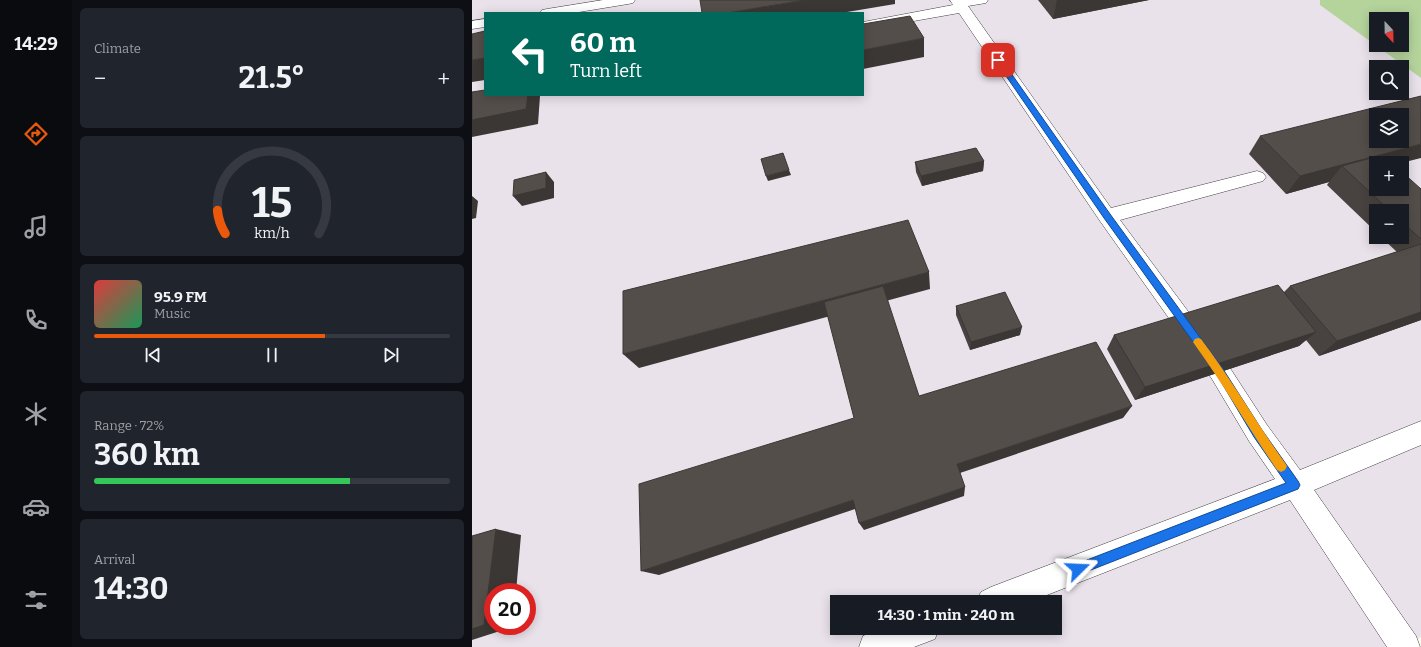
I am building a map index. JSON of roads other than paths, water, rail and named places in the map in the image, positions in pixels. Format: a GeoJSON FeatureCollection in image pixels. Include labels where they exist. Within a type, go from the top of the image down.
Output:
{"type":"FeatureCollection","features":[{"type":"Feature","properties":{"kind":"lane"},"geometry":{"type":"LineString","coordinates":[[554,8],[628,0]]}},
{"type":"Feature","properties":{"kind":"lane"},"geometry":{"type":"LineString","coordinates":[[864,26],[981,0]]}},
{"type":"Feature","properties":{"kind":"lane"},"geometry":{"type":"LineString","coordinates":[[959,4],[1107,216],[1220,372],[1258,433],[1405,647]]}},
{"type":"Feature","properties":{"kind":"lane"},"geometry":{"type":"LineString","coordinates":[[472,25],[484,23]]}},
{"type":"Feature","properties":{"kind":"lane"},"geometry":{"type":"LineString","coordinates":[[1107,216],[1257,177]]}},
{"type":"Feature","properties":{"kind":"lane"},"geometry":{"type":"LineString","coordinates":[[1009,595],[1295,485],[1421,433]]}},
{"type":"Feature","properties":{"kind":"lane"},"geometry":{"type":"LineString","coordinates":[[874,647],[906,635]]}}]}
